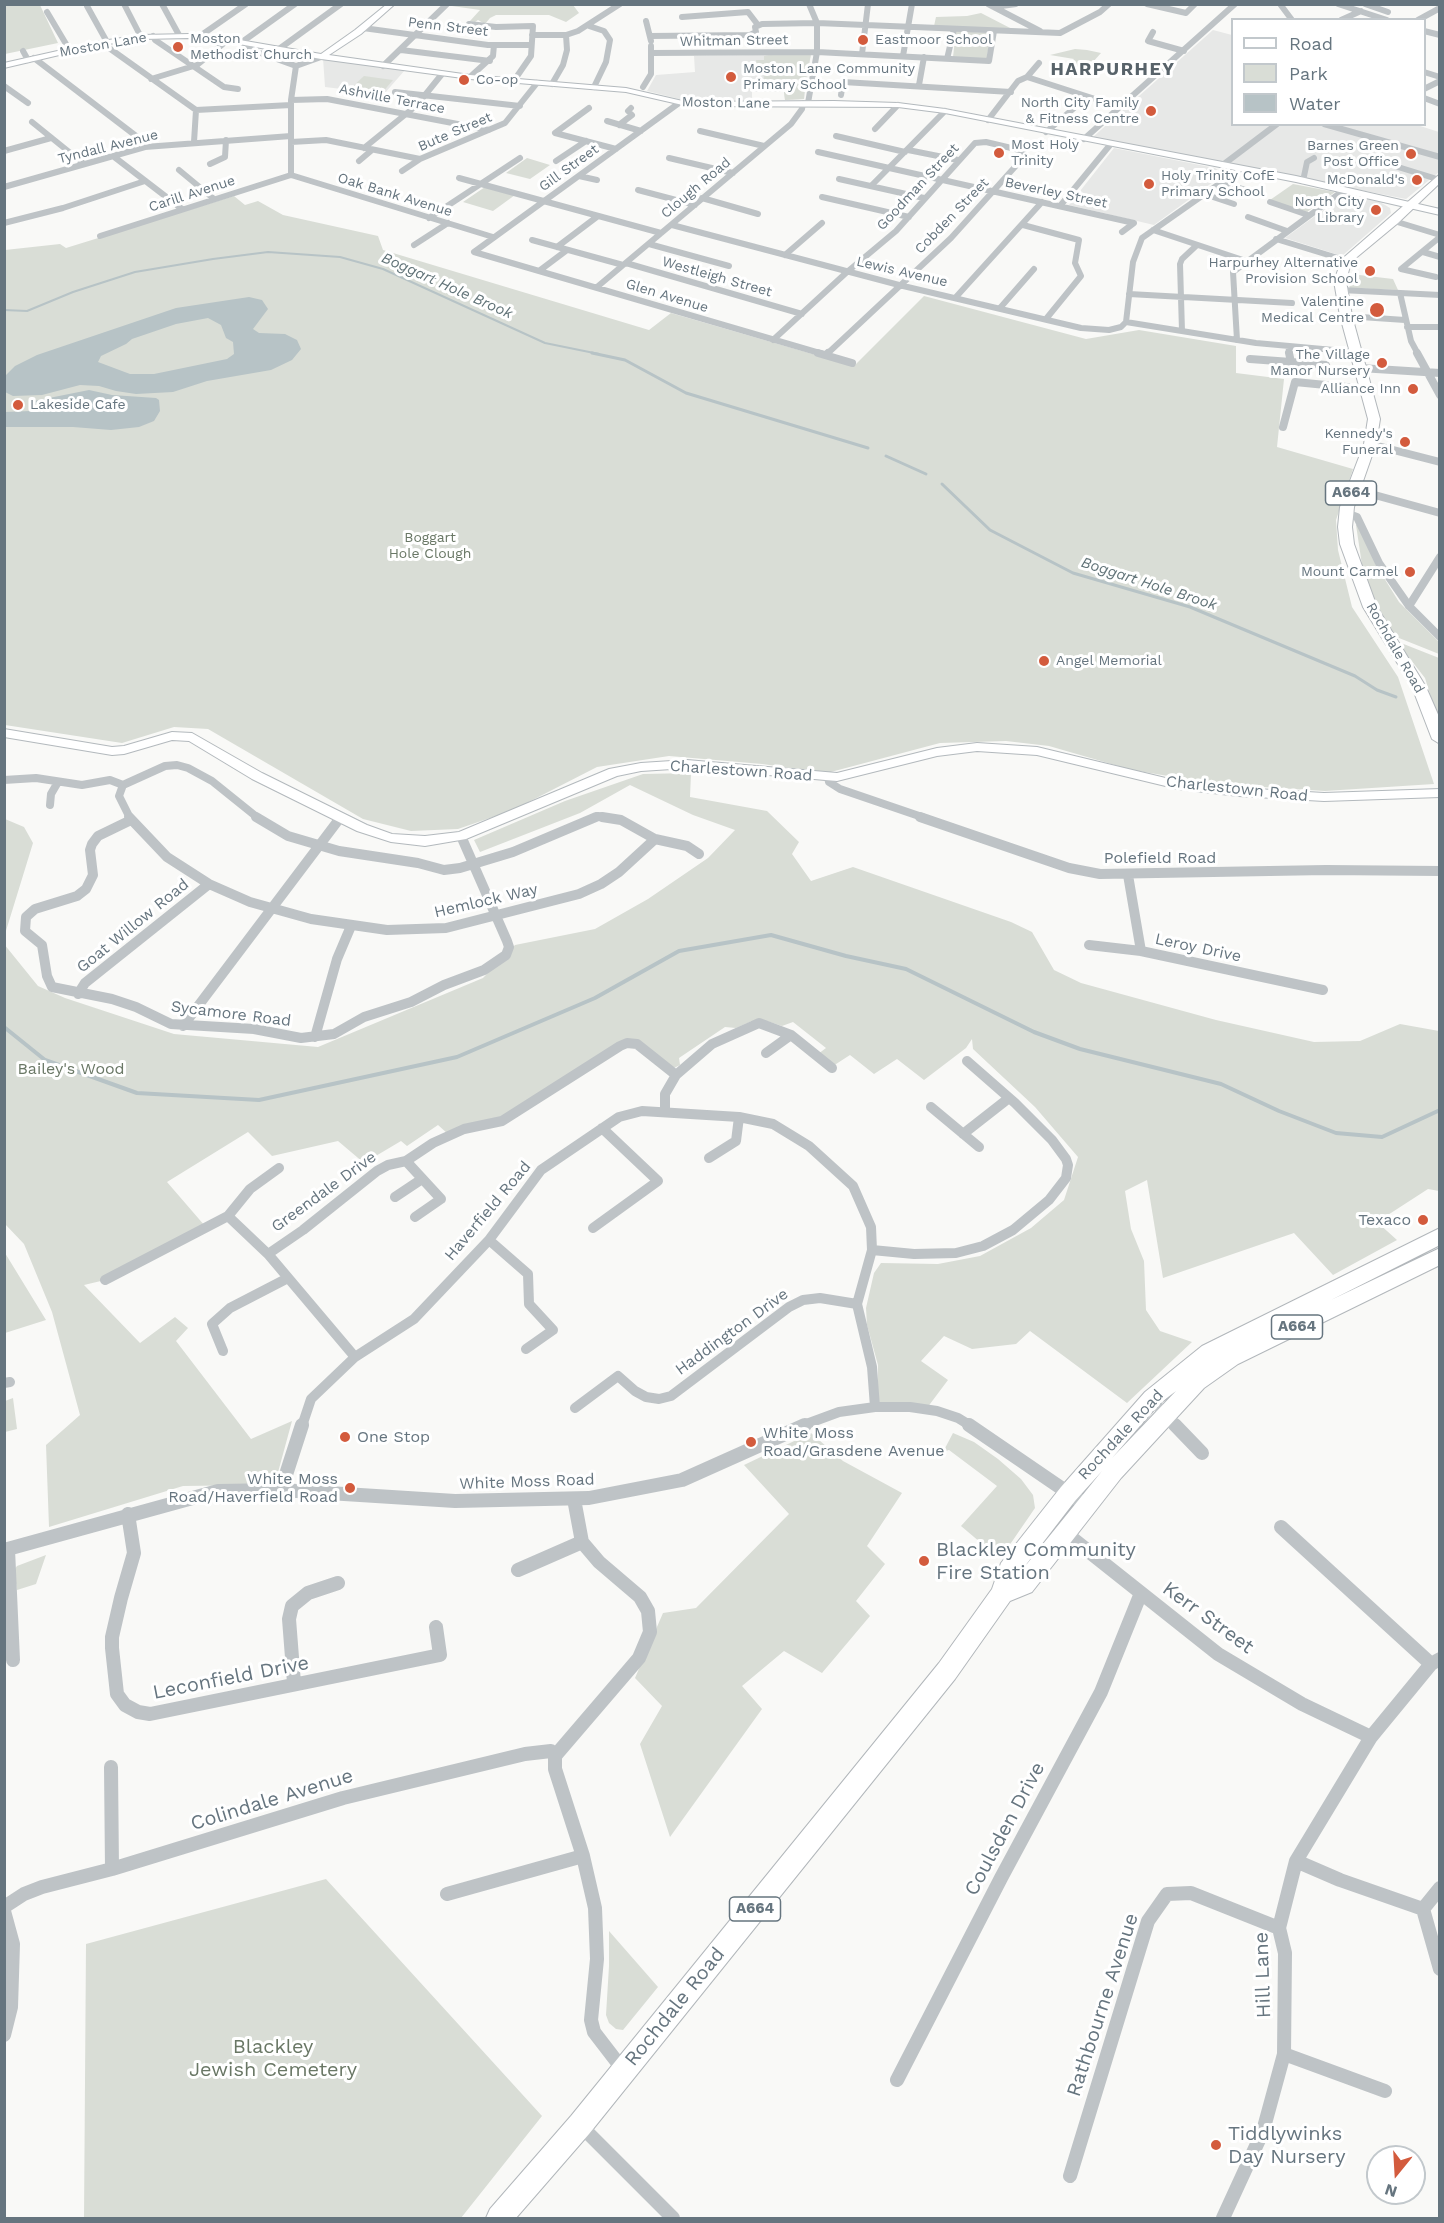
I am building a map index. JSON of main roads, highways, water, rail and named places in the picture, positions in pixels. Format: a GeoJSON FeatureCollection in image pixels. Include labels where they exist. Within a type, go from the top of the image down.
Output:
{"type":"FeatureCollection","features":[{"type":"Feature","properties":{"kind":"main road","name":"Rochdale Road"},"geometry":{"type":"LineString","coordinates":[[1438,178],[1395,220],[1346,261],[1341,272],[1341,290],[1374,419],[1370,444],[1346,513],[1347,544],[1362,591],[1378,622],[1419,687],[1440,739]]}},
{"type":"Feature","properties":{"kind":"main road","name":"Rochdale Road"},"geometry":{"type":"LineString","coordinates":[[499,2218],[580,2125],[947,1671],[1002,1594],[1009,1570],[1056,1526],[1151,1400],[1209,1352],[1436,1246]]}},
{"type":"Feature","properties":{"kind":"main road","name":"Rochdale Road"},"geometry":{"type":"LineString","coordinates":[[1077,1500],[1114,1471],[1197,1382],[1231,1358],[1436,1246]]}},
{"type":"Feature","properties":{"kind":"water"},"geometry":{"type":"Polygon","coordinates":[[[249,297],[262,300],[268,309],[253,329],[259,333],[285,334],[297,340],[301,349],[292,360],[271,370],[207,381],[173,392],[136,394],[99,386],[80,385],[42,395],[13,396],[5,392],[5,376],[15,366],[37,355],[176,308],[249,297]],[[208,318],[176,324],[132,339],[101,356],[98,362],[130,374],[154,374],[227,359],[234,354],[233,342],[226,338],[221,325],[208,318]]]}},
{"type":"Feature","properties":{"kind":"water"},"geometry":{"type":"Polygon","coordinates":[[[89,390],[112,395],[156,398],[159,400],[160,411],[154,421],[139,427],[111,430],[73,427],[5,427],[5,412],[31,411],[34,401],[89,390]]]}},
{"type":"Feature","properties":{"kind":"waterway","name":"Boggart Hole Brook"},"geometry":{"type":"LineString","coordinates":[[4,310],[27,311],[73,292],[135,272],[213,259],[268,252],[340,257],[383,269],[545,343],[599,354]]}},
{"type":"Feature","properties":{"kind":"waterway","name":"Boggart Hole Brook"},"geometry":{"type":"LineString","coordinates":[[592,353],[625,360],[686,393],[868,448]]}},
{"type":"Feature","properties":{"kind":"waterway","name":"Boggart Hole Brook"},"geometry":{"type":"LineString","coordinates":[[886,456],[926,474]]}},
{"type":"Feature","properties":{"kind":"waterway","name":"Boggart Hole Brook"},"geometry":{"type":"LineString","coordinates":[[942,484],[990,530],[1073,573],[1190,607],[1355,676],[1377,690],[1396,697]]}},
{"type":"Feature","properties":{"kind":"waterway"},"geometry":{"type":"LineString","coordinates":[[4,1027],[45,1060],[137,1093],[259,1100],[457,1057],[595,998],[679,951],[771,935],[846,956],[906,969],[1034,1032],[1080,1049],[1221,1084],[1279,1111],[1336,1133],[1382,1137],[1440,1110]]}},
{"type":"Feature","properties":{"kind":"place","name":"Eastmoor School"},"geometry":{"type":"Point","coordinates":[863,40]}},
{"type":"Feature","properties":{"kind":"place","name":"Moston Methodist Church"},"geometry":{"type":"Point","coordinates":[178,47]}},
{"type":"Feature","properties":{"kind":"place","name":"Moston Lane Community Primary School"},"geometry":{"type":"Point","coordinates":[731,77]}},
{"type":"Feature","properties":{"kind":"place","name":"Co-op"},"geometry":{"type":"Point","coordinates":[464,80]}},
{"type":"Feature","properties":{"kind":"place","name":"North City Family & Fitness Centre"},"geometry":{"type":"Point","coordinates":[1151,111]}},
{"type":"Feature","properties":{"kind":"place","name":"Most Holy Trinity"},"geometry":{"type":"Point","coordinates":[999,153]}},
{"type":"Feature","properties":{"kind":"place","name":"Barnes Green Post Office"},"geometry":{"type":"Point","coordinates":[1411,154]}},
{"type":"Feature","properties":{"kind":"place","name":"McDonald's"},"geometry":{"type":"Point","coordinates":[1417,180]}},
{"type":"Feature","properties":{"kind":"place","name":"Holy Trinity CofE Primary School"},"geometry":{"type":"Point","coordinates":[1149,184]}},
{"type":"Feature","properties":{"kind":"place","name":"North City Library"},"geometry":{"type":"Point","coordinates":[1376,210]}},
{"type":"Feature","properties":{"kind":"place","name":"Harpurhey Alternative Provision School"},"geometry":{"type":"Point","coordinates":[1370,271]}},
{"type":"Feature","properties":{"kind":"place","name":"Valentine Medical Centre"},"geometry":{"type":"Point","coordinates":[1377,310]}},
{"type":"Feature","properties":{"kind":"place","name":"The Village Manor Nursery"},"geometry":{"type":"Point","coordinates":[1382,363]}},
{"type":"Feature","properties":{"kind":"place","name":"Alliance Inn"},"geometry":{"type":"Point","coordinates":[1413,389]}},
{"type":"Feature","properties":{"kind":"place","name":"Lakeside Cafe"},"geometry":{"type":"Point","coordinates":[18,405]}},
{"type":"Feature","properties":{"kind":"place","name":"Kennedy's Funeral"},"geometry":{"type":"Point","coordinates":[1405,442]}},
{"type":"Feature","properties":{"kind":"place","name":"Mount Carmel"},"geometry":{"type":"Point","coordinates":[1410,572]}},
{"type":"Feature","properties":{"kind":"place","name":"Angel Memorial"},"geometry":{"type":"Point","coordinates":[1044,661]}},
{"type":"Feature","properties":{"kind":"place","name":"Texaco"},"geometry":{"type":"Point","coordinates":[1423,1220]}},
{"type":"Feature","properties":{"kind":"place","name":"One Stop"},"geometry":{"type":"Point","coordinates":[345,1437]}},
{"type":"Feature","properties":{"kind":"place","name":"White Moss Road/Grasdene Avenue"},"geometry":{"type":"Point","coordinates":[751,1442]}},
{"type":"Feature","properties":{"kind":"place","name":"White Moss Road/Haverfield Road"},"geometry":{"type":"Point","coordinates":[350,1488]}},
{"type":"Feature","properties":{"kind":"place","name":"Blackley Community Fire Station"},"geometry":{"type":"Point","coordinates":[924,1561]}},
{"type":"Feature","properties":{"kind":"place","name":"Tiddlywinks Day Nursery"},"geometry":{"type":"Point","coordinates":[1216,2145]}},
{"type":"Feature","properties":{"kind":"district","name":"HARPURHEY"},"geometry":{"type":"Point","coordinates":[1113,70]}},
{"type":"Feature","properties":{"kind":"park label","name":"Boggart Hole Clough"},"geometry":{"type":"Point","coordinates":[430,546]}},
{"type":"Feature","properties":{"kind":"park label","name":"Bailey's Wood"},"geometry":{"type":"Point","coordinates":[71,1069]}},
{"type":"Feature","properties":{"kind":"park label","name":"Blackley Jewish Cemetery"},"geometry":{"type":"Point","coordinates":[273,2058]}}]}
